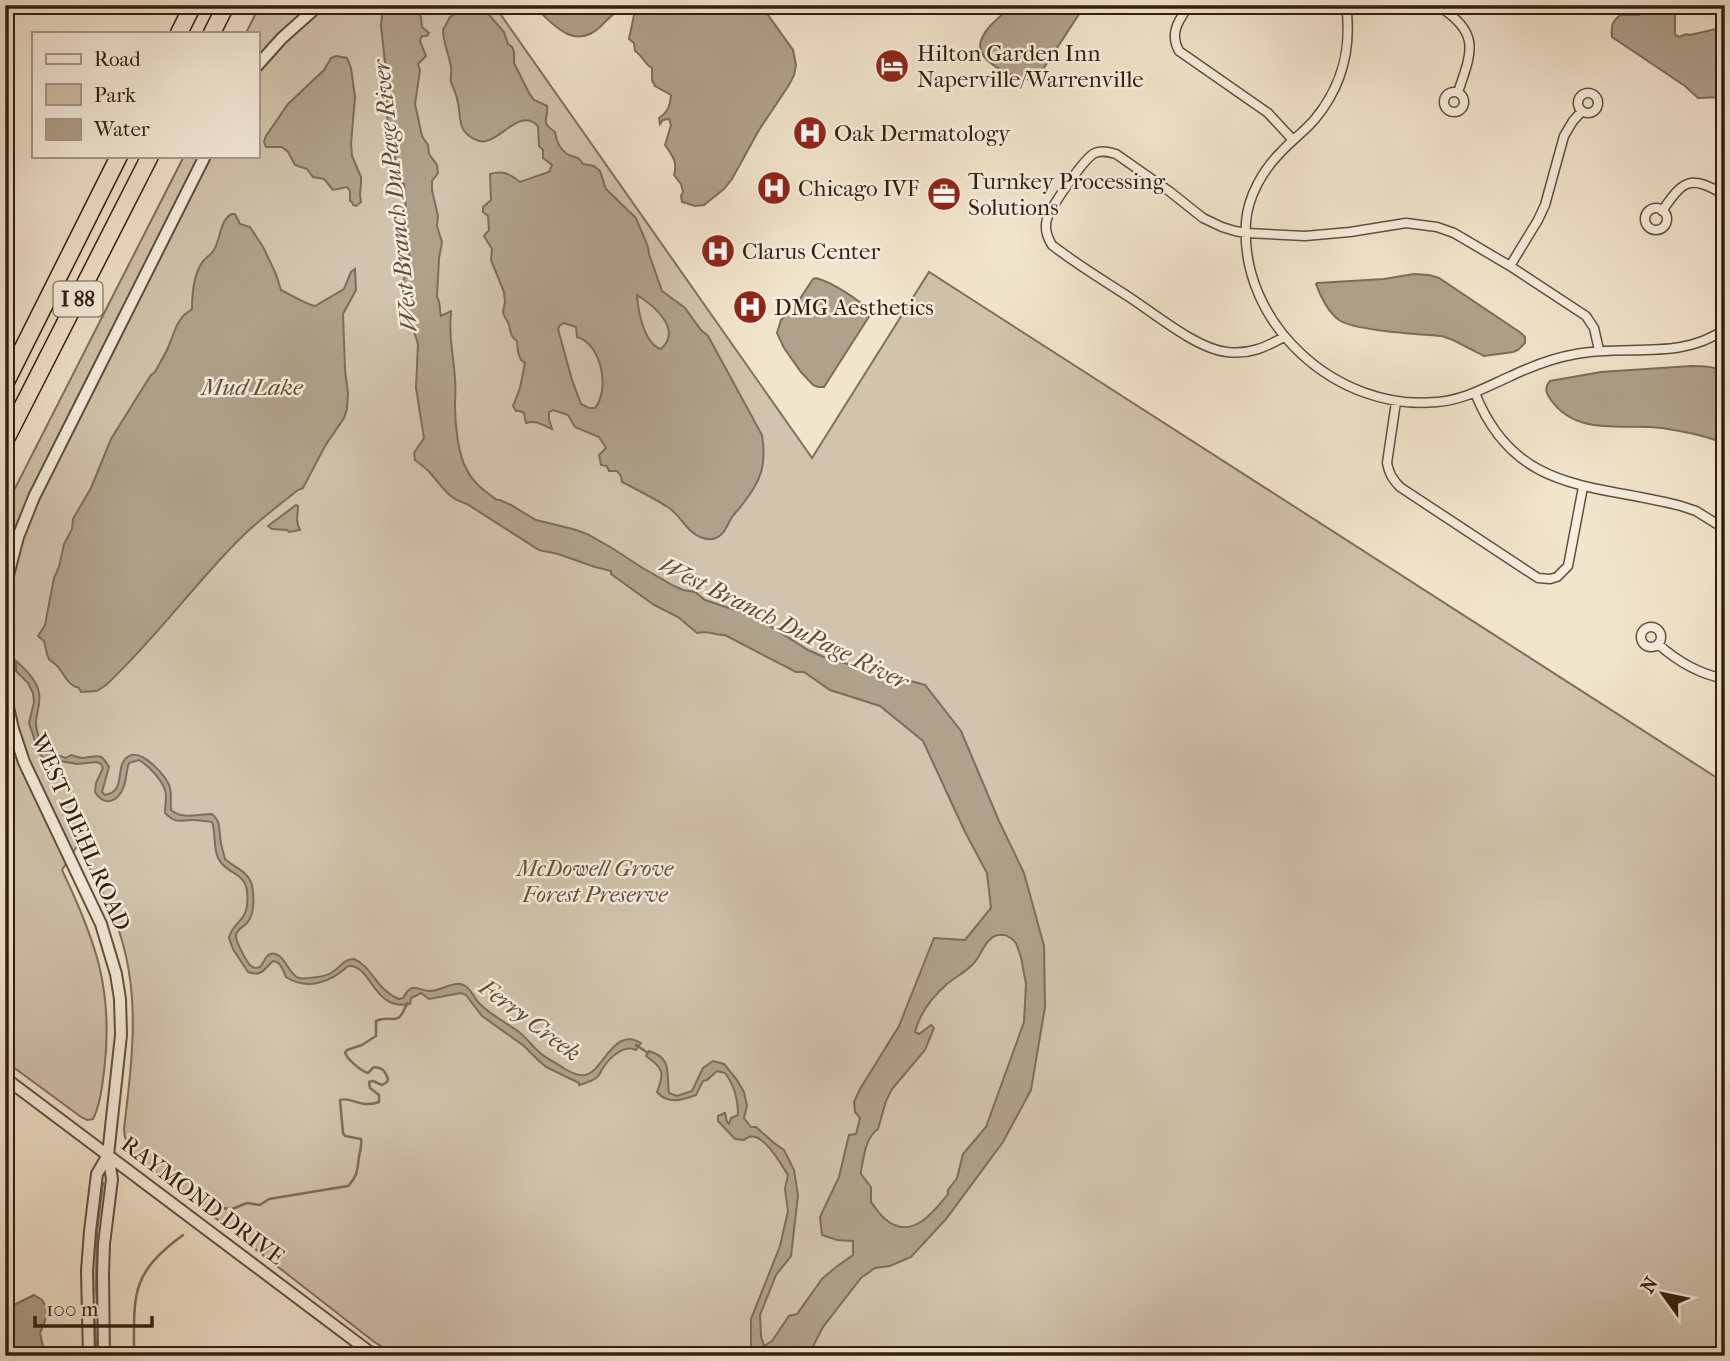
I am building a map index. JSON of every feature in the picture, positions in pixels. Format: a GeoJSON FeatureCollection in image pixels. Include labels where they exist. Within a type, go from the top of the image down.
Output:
{"type":"FeatureCollection","features":[{"type":"Feature","properties":{"kind":"highway"},"geometry":{"type":"LineString","coordinates":[[180,32],[193,5]]}},
{"type":"Feature","properties":{"kind":"highway"},"geometry":{"type":"LineString","coordinates":[[212,32],[226,5]]}},
{"type":"Feature","properties":{"kind":"highway","name":"I 88"},"geometry":{"type":"LineString","coordinates":[[5,384],[117,158]]}},
{"type":"Feature","properties":{"kind":"highway","name":"I 88"},"geometry":{"type":"LineString","coordinates":[[5,441],[149,158]]}},
{"type":"Feature","properties":{"kind":"street"},"geometry":{"type":"LineString","coordinates":[[259,64],[282,38],[319,5]]}},
{"type":"Feature","properties":{"kind":"street"},"geometry":{"type":"LineString","coordinates":[[1189,5],[1174,33],[1179,51],[1268,113],[1293,140]]}},
{"type":"Feature","properties":{"kind":"street"},"geometry":{"type":"LineString","coordinates":[[1346,5],[1348,48],[1339,79],[1328,102],[1314,120],[1269,165],[1255,188],[1247,215],[1247,254],[1255,283],[1270,317],[1284,337],[1308,361],[1326,375],[1350,387],[1396,402],[1437,402],[1475,393],[1537,364],[1561,357],[1599,350],[1670,350],[1691,346],[1725,329]]}},
{"type":"Feature","properties":{"kind":"street"},"geometry":{"type":"LineString","coordinates":[[1437,5],[1458,20],[1469,42],[1469,56],[1458,92]]}},
{"type":"Feature","properties":{"kind":"street"},"geometry":{"type":"LineString","coordinates":[[1510,266],[1545,205],[1564,136],[1582,111]]}},
{"type":"Feature","properties":{"kind":"street"},"geometry":{"type":"LineString","coordinates":[[1284,337],[1261,349],[1239,353],[1202,345],[1061,252],[1050,242],[1045,229],[1047,219],[1084,161],[1094,154],[1108,151],[1116,154],[1203,218],[1222,227],[1247,233],[1305,236],[1406,223],[1423,224],[1454,233],[1586,316],[1594,328],[1599,350]]}},
{"type":"Feature","properties":{"kind":"street"},"geometry":{"type":"LineString","coordinates":[[5,587],[18,537],[34,496],[204,158]]}},
{"type":"Feature","properties":{"kind":"street"},"geometry":{"type":"LineString","coordinates":[[1662,211],[1675,191],[1692,183],[1703,184],[1725,195]]}},
{"type":"Feature","properties":{"kind":"street"},"geometry":{"type":"LineString","coordinates":[[1475,393],[1495,430],[1520,456],[1549,475],[1583,487],[1681,506],[1696,511],[1725,529]]}},
{"type":"Feature","properties":{"kind":"street"},"geometry":{"type":"LineString","coordinates":[[1396,402],[1387,463],[1394,481],[1538,578],[1557,577],[1567,566],[1583,487]]}},
{"type":"Feature","properties":{"kind":"street"},"geometry":{"type":"LineString","coordinates":[[1658,644],[1678,661],[1725,678]]}},
{"type":"Feature","properties":{"kind":"street","name":"WEST DIEHL ROAD"},"geometry":{"type":"LineString","coordinates":[[5,694],[24,762],[101,924],[116,974],[120,999],[121,1035],[108,1155],[112,1179],[104,1244],[104,1356]]}},
{"type":"Feature","properties":{"kind":"street","name":"RAYMOND DRIVE"},"geometry":{"type":"LineString","coordinates":[[5,1078],[375,1356]]}},
{"type":"Feature","properties":{"kind":"street","name":"WEST DIEHL ROAD"},"geometry":{"type":"LineString","coordinates":[[89,1356],[87,1271],[91,1222],[97,1174],[108,1155]]}},
{"type":"Feature","properties":{"kind":"green space","name":"McDowell Grove Forest Preserve"},"geometry":{"type":"Polygon","coordinates":[[[260,5],[494,5],[812,458],[929,272],[1725,783],[1725,1356],[397,1356],[373,1341],[147,1165],[128,1146],[124,1129],[133,1017],[127,962],[110,908],[77,846],[62,870],[84,920],[100,967],[106,1016],[104,1072],[93,1119],[81,1117],[5,1061],[5,508],[183,158],[259,158],[259,32],[246,32],[260,5]]]}},
{"type":"Feature","properties":{"kind":"green space"},"geometry":{"type":"Polygon","coordinates":[[[101,1183],[96,1285],[100,1356],[97,1356],[92,1284],[93,1248],[101,1183]]]}},
{"type":"Feature","properties":{"kind":"water"},"geometry":{"type":"Polygon","coordinates":[[[383,5],[417,5],[422,27],[429,33],[422,36],[420,41],[426,56],[418,64],[420,70],[415,104],[422,136],[437,165],[438,173],[432,181],[432,190],[442,242],[437,297],[441,316],[451,311],[456,430],[461,456],[473,479],[497,500],[536,520],[587,534],[674,586],[695,592],[705,600],[756,617],[808,650],[826,658],[925,685],[961,731],[1024,873],[1044,946],[1045,1007],[1031,1090],[1003,1142],[946,1219],[911,1257],[890,1266],[875,1268],[861,1278],[823,1327],[808,1356],[756,1356],[751,1347],[751,1319],[780,1246],[788,1211],[785,1189],[788,1175],[763,1141],[757,1137],[735,1139],[718,1121],[718,1116],[725,1113],[729,1124],[731,1118],[738,1115],[735,1093],[725,1073],[717,1071],[703,1081],[696,1095],[670,1100],[657,1092],[661,1071],[646,1056],[649,1051],[662,1058],[667,1067],[669,1093],[677,1096],[692,1091],[703,1068],[713,1061],[724,1064],[744,1092],[747,1106],[744,1118],[751,1127],[756,1127],[784,1150],[794,1170],[798,1195],[791,1256],[776,1275],[760,1315],[764,1346],[772,1341],[789,1316],[797,1314],[822,1279],[853,1255],[853,1241],[822,1235],[820,1217],[839,1177],[849,1135],[856,1134],[860,1118],[855,1112],[854,1102],[899,1026],[934,938],[965,940],[991,908],[987,873],[923,741],[880,706],[830,690],[804,672],[796,672],[725,635],[697,633],[678,617],[654,605],[611,574],[611,571],[539,550],[451,496],[415,460],[414,453],[424,438],[416,388],[418,344],[403,281],[410,264],[404,184],[401,183],[388,127],[381,26],[383,5]],[[1005,935],[990,939],[974,963],[948,983],[927,1005],[915,1032],[919,1034],[931,1025],[934,1028],[925,1050],[892,1089],[878,1129],[868,1143],[861,1174],[871,1187],[871,1202],[883,1217],[895,1225],[912,1226],[935,1209],[957,1178],[963,1154],[986,1127],[1024,1022],[1026,984],[1021,957],[1016,943],[1005,935]]]}},
{"type":"Feature","properties":{"kind":"water"},"geometry":{"type":"Polygon","coordinates":[[[533,5],[761,5],[793,50],[796,65],[794,75],[732,179],[704,205],[695,206],[682,202],[681,184],[674,175],[675,162],[665,145],[671,125],[669,119],[660,124],[659,118],[668,108],[671,95],[655,86],[652,68],[635,51],[634,43],[629,39],[633,11],[627,7],[619,10],[591,33],[573,36],[556,27],[533,5]]]}},
{"type":"Feature","properties":{"kind":"water"},"geometry":{"type":"Polygon","coordinates":[[[1013,5],[1085,5],[1040,74],[1031,80],[996,67],[988,61],[980,46],[988,28],[1013,5]]]}},
{"type":"Feature","properties":{"kind":"water"},"geometry":{"type":"Polygon","coordinates":[[[1656,5],[1665,5],[1675,15],[1675,34],[1679,37],[1716,29],[1721,5],[1725,5],[1725,97],[1698,98],[1685,86],[1612,37],[1613,24],[1620,15],[1639,15],[1656,5]]]}},
{"type":"Feature","properties":{"kind":"water"},"geometry":{"type":"Polygon","coordinates":[[[475,6],[485,10],[504,32],[514,52],[514,63],[529,93],[534,100],[547,106],[546,123],[555,132],[560,147],[583,164],[594,166],[600,171],[606,189],[636,218],[662,291],[685,308],[708,336],[762,435],[764,455],[758,480],[724,532],[716,538],[706,539],[695,535],[669,508],[622,482],[617,471],[609,471],[607,466],[601,465],[599,455],[606,448],[599,437],[575,427],[568,415],[553,410],[549,412],[552,429],[537,423],[526,423],[524,413],[516,411],[513,406],[525,363],[521,360],[517,341],[512,336],[503,312],[504,292],[491,260],[492,249],[484,236],[489,230],[488,216],[483,212],[483,207],[491,200],[490,174],[499,172],[520,182],[549,172],[552,165],[543,158],[538,126],[531,121],[518,122],[486,141],[473,138],[463,129],[451,82],[451,67],[443,30],[450,17],[457,13],[462,14],[475,6]],[[637,295],[646,334],[655,346],[661,349],[669,334],[667,326],[657,311],[637,295]],[[564,323],[558,329],[572,380],[581,404],[595,408],[602,390],[598,358],[586,341],[577,337],[576,327],[564,323]]]}},
{"type":"Feature","properties":{"kind":"water"},"geometry":{"type":"Polygon","coordinates":[[[331,58],[347,58],[355,97],[351,144],[352,156],[361,177],[361,202],[356,206],[350,201],[347,187],[333,190],[324,179],[313,177],[307,169],[295,165],[282,147],[266,147],[264,142],[288,104],[324,70],[331,58]]]}},
{"type":"Feature","properties":{"kind":"water","name":"Mud Lake"},"geometry":{"type":"Polygon","coordinates":[[[235,214],[240,224],[250,227],[263,247],[281,290],[308,304],[315,306],[344,289],[355,269],[356,290],[343,314],[347,409],[303,488],[271,511],[237,542],[106,685],[97,691],[81,692],[49,659],[44,641],[38,636],[45,625],[64,544],[111,439],[155,372],[177,325],[192,309],[198,271],[214,250],[223,224],[235,214]]]}},
{"type":"Feature","properties":{"kind":"water"},"geometry":{"type":"Polygon","coordinates":[[[1414,274],[1439,278],[1521,333],[1525,337],[1525,343],[1513,352],[1484,356],[1442,336],[1347,324],[1332,313],[1316,284],[1414,274]]]}},
{"type":"Feature","properties":{"kind":"water"},"geometry":{"type":"Polygon","coordinates":[[[816,278],[845,292],[870,311],[824,387],[813,385],[801,372],[777,333],[781,320],[816,278]]]}},
{"type":"Feature","properties":{"kind":"water"},"geometry":{"type":"Polygon","coordinates":[[[1705,366],[1725,373],[1725,444],[1662,428],[1588,424],[1562,412],[1546,391],[1550,381],[1601,372],[1705,366]]]}},
{"type":"Feature","properties":{"kind":"water"},"geometry":{"type":"Polygon","coordinates":[[[296,505],[300,530],[289,532],[268,526],[296,505]]]}},
{"type":"Feature","properties":{"kind":"water"},"geometry":{"type":"Polygon","coordinates":[[[16,661],[38,688],[40,700],[36,729],[47,752],[66,758],[71,755],[83,758],[98,756],[103,759],[109,767],[102,792],[105,795],[116,788],[124,760],[129,756],[140,756],[153,765],[168,783],[171,810],[185,816],[212,814],[216,819],[225,859],[244,873],[252,885],[253,910],[247,923],[236,935],[248,963],[253,967],[260,967],[269,955],[275,954],[295,976],[310,978],[329,974],[344,962],[354,959],[366,967],[385,990],[399,999],[412,988],[430,991],[461,984],[469,989],[483,1007],[522,1034],[544,1056],[580,1075],[592,1072],[623,1040],[631,1039],[641,1043],[636,1050],[627,1049],[617,1053],[596,1078],[579,1085],[546,1067],[524,1046],[482,1016],[466,995],[461,993],[429,999],[421,993],[411,998],[410,1004],[397,1004],[380,995],[356,967],[348,966],[326,980],[310,984],[286,977],[280,965],[273,961],[260,973],[248,972],[229,938],[246,911],[246,885],[218,858],[212,822],[172,819],[165,813],[166,796],[160,780],[139,760],[129,763],[119,796],[107,801],[95,792],[103,768],[101,764],[77,764],[43,758],[29,723],[34,702],[33,693],[28,683],[16,671],[16,661]]]}},
{"type":"Feature","properties":{"kind":"water"},"geometry":{"type":"Polygon","coordinates":[[[34,1295],[42,1300],[47,1309],[40,1333],[44,1351],[39,1356],[13,1356],[11,1350],[5,1349],[5,1303],[16,1304],[34,1295]]]}},
{"type":"Feature","properties":{"kind":"waterway"},"geometry":{"type":"LineString","coordinates":[[221,1208],[232,1209],[247,1203],[260,1205],[269,1199],[348,1186],[356,1173],[361,1139],[345,1136],[343,1133],[340,1100],[366,1104],[379,1102],[379,1095],[370,1088],[369,1082],[382,1085],[388,1079],[380,1068],[374,1067],[368,1073],[362,1070],[345,1053],[376,1036],[376,1021],[397,1018],[407,1003]]}},
{"type":"Feature","properties":{"kind":"waterway","name":"Ferry Creek"},"geometry":{"type":"LineString","coordinates":[[636,1045],[648,1053]]}},
{"type":"Feature","properties":{"kind":"waterway"},"geometry":{"type":"LineString","coordinates":[[134,1356],[134,1316],[144,1274],[153,1262],[183,1235]]}},
{"type":"Feature","properties":{"kind":"place","name":"Hilton Garden Inn Naperville/Warrenville"},"geometry":{"type":"Point","coordinates":[892,66]}},
{"type":"Feature","properties":{"kind":"place","name":"Oak Dermatology"},"geometry":{"type":"Point","coordinates":[810,133]}},
{"type":"Feature","properties":{"kind":"place","name":"Chicago IVF"},"geometry":{"type":"Point","coordinates":[774,188]}},
{"type":"Feature","properties":{"kind":"place","name":"Turnkey Processing Solutions"},"geometry":{"type":"Point","coordinates":[944,194]}},
{"type":"Feature","properties":{"kind":"place","name":"Clarus Center"},"geometry":{"type":"Point","coordinates":[718,251]}},
{"type":"Feature","properties":{"kind":"place","name":"DMG Aesthetics"},"geometry":{"type":"Point","coordinates":[750,307]}},
{"type":"Feature","properties":{"kind":"water label","name":"West Branch DuPage River"},"geometry":{"type":"Point","coordinates":[395,196]}},
{"type":"Feature","properties":{"kind":"water label","name":"West Branch DuPage River"},"geometry":{"type":"Point","coordinates":[784,623]}}]}
